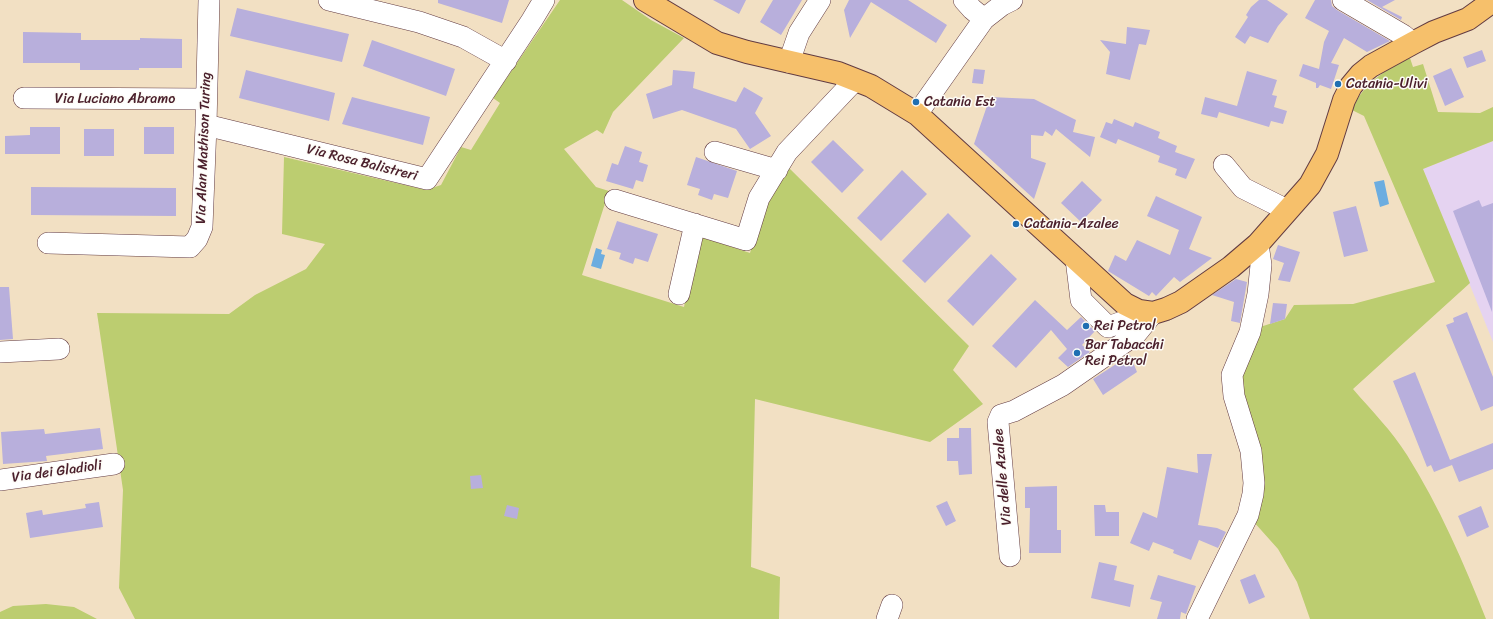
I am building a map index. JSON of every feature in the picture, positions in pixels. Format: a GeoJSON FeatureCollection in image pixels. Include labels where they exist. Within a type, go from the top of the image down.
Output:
{"type":"FeatureCollection","features":[{"type":"Feature","properties":{"kind":"main road"},"geometry":{"type":"LineString","coordinates":[[645,0],[718,43],[789,62],[838,73],[871,86],[917,114],[1126,304],[1146,312],[1181,302],[1216,279],[1258,244],[1310,185],[1327,154],[1344,100],[1351,86],[1361,74],[1371,66],[1434,32],[1468,19],[1493,1]]}},
{"type":"Feature","properties":{"kind":"street","name":"Via Alan Mathison Turing"},"geometry":{"type":"LineString","coordinates":[[48,243],[190,247],[197,239],[202,227],[209,0]]}},
{"type":"Feature","properties":{"kind":"street"},"geometry":{"type":"LineString","coordinates":[[329,0],[419,22],[463,37],[506,60]]}},
{"type":"Feature","properties":{"kind":"street","name":"Via Rosa Balistreri"},"geometry":{"type":"LineString","coordinates":[[206,125],[427,179],[544,0]]}},
{"type":"Feature","properties":{"kind":"street"},"geometry":{"type":"LineString","coordinates":[[789,62],[799,33],[820,0]]}},
{"type":"Feature","properties":{"kind":"street"},"geometry":{"type":"LineString","coordinates":[[964,0],[972,9],[984,18]]}},
{"type":"Feature","properties":{"kind":"street"},"geometry":{"type":"LineString","coordinates":[[917,114],[984,18],[1002,5],[1012,0]]}},
{"type":"Feature","properties":{"kind":"street"},"geometry":{"type":"LineString","coordinates":[[1343,0],[1403,35],[1413,43]]}},
{"type":"Feature","properties":{"kind":"street"},"geometry":{"type":"LineString","coordinates":[[615,200],[746,240],[759,198],[787,152],[855,80]]}},
{"type":"Feature","properties":{"kind":"street","name":"Via Luciano Abramo"},"geometry":{"type":"LineString","coordinates":[[24,98],[206,99]]}},
{"type":"Feature","properties":{"kind":"street"},"geometry":{"type":"LineString","coordinates":[[715,152],[777,170]]}},
{"type":"Feature","properties":{"kind":"street"},"geometry":{"type":"LineString","coordinates":[[1224,165],[1243,188],[1287,210]]}},
{"type":"Feature","properties":{"kind":"street"},"geometry":{"type":"LineString","coordinates":[[679,294],[695,224]]}},
{"type":"Feature","properties":{"kind":"street"},"geometry":{"type":"LineString","coordinates":[[1197,619],[1235,543],[1251,506],[1254,482],[1251,451],[1234,396],[1232,380],[1236,364],[1250,332],[1258,294],[1261,265],[1258,244]]}},
{"type":"Feature","properties":{"kind":"street"},"geometry":{"type":"LineString","coordinates":[[1076,259],[1081,300],[1108,327],[1146,312]]}},
{"type":"Feature","properties":{"kind":"street","name":"Via delle Azalee"},"geometry":{"type":"LineString","coordinates":[[1010,556],[998,422],[1001,415],[1014,411],[1063,385],[1135,335],[1146,312]]}},
{"type":"Feature","properties":{"kind":"street"},"geometry":{"type":"LineString","coordinates":[[0,352],[59,349]]}},
{"type":"Feature","properties":{"kind":"street","name":"Via dei Gladioli"},"geometry":{"type":"LineString","coordinates":[[0,480],[114,464]]}},
{"type":"Feature","properties":{"kind":"shaded area"},"geometry":{"type":"Polygon","coordinates":[[[1493,141],[1493,342],[1423,169],[1493,141]]]}},
{"type":"Feature","properties":{"kind":"green space"},"geometry":{"type":"Polygon","coordinates":[[[560,0],[622,0],[651,20],[684,38],[613,112],[603,134],[597,130],[564,149],[596,187],[609,191],[582,275],[684,307],[698,238],[702,237],[750,253],[764,203],[788,167],[969,346],[953,370],[983,404],[930,442],[755,399],[751,567],[780,577],[779,619],[135,619],[119,588],[123,490],[97,313],[229,314],[255,295],[306,269],[325,244],[282,234],[284,157],[426,190],[441,185],[461,147],[471,150],[500,103],[493,98],[560,0]]]}},
{"type":"Feature","properties":{"kind":"green space"},"geometry":{"type":"Polygon","coordinates":[[[1410,58],[1413,67],[1423,64],[1438,112],[1480,113],[1493,107],[1493,141],[1423,169],[1470,283],[1353,389],[1395,438],[1419,474],[1450,535],[1486,619],[1310,619],[1297,582],[1278,549],[1253,521],[1240,380],[1260,327],[1285,319],[1294,305],[1353,304],[1435,282],[1364,116],[1352,110],[1362,92],[1376,78],[1392,67],[1410,58]]]}},
{"type":"Feature","properties":{"kind":"green space"},"geometry":{"type":"Polygon","coordinates":[[[46,604],[74,607],[97,619],[0,619],[0,612],[13,606],[46,604]]]}},
{"type":"Feature","properties":{"kind":"water"},"geometry":{"type":"Polygon","coordinates":[[[1384,180],[1389,204],[1380,207],[1374,182],[1384,180]]]}},
{"type":"Feature","properties":{"kind":"water"},"geometry":{"type":"Polygon","coordinates":[[[596,248],[602,250],[601,254],[605,255],[601,269],[591,266],[596,248]]]}},
{"type":"Feature","properties":{"kind":"building"},"geometry":{"type":"Polygon","coordinates":[[[438,0],[509,0],[502,23],[438,3],[438,0]]]}},
{"type":"Feature","properties":{"kind":"building"},"geometry":{"type":"Polygon","coordinates":[[[713,0],[746,0],[739,14],[713,0]]]}},
{"type":"Feature","properties":{"kind":"building"},"geometry":{"type":"Polygon","coordinates":[[[773,0],[802,0],[781,35],[760,22],[773,0]]]}},
{"type":"Feature","properties":{"kind":"building"},"geometry":{"type":"Polygon","coordinates":[[[849,0],[908,0],[947,25],[936,43],[871,2],[850,38],[844,10],[849,0]]]}},
{"type":"Feature","properties":{"kind":"building"},"geometry":{"type":"Polygon","coordinates":[[[1259,0],[1267,0],[1288,14],[1278,26],[1268,43],[1250,36],[1245,44],[1235,37],[1248,17],[1246,15],[1251,7],[1259,0]]]}},
{"type":"Feature","properties":{"kind":"building"},"geometry":{"type":"Polygon","coordinates":[[[1315,0],[1331,0],[1332,6],[1337,10],[1390,41],[1367,52],[1344,38],[1331,63],[1339,65],[1331,89],[1320,85],[1316,88],[1316,83],[1299,76],[1303,64],[1319,69],[1324,42],[1329,31],[1305,18],[1315,0]]]}},
{"type":"Feature","properties":{"kind":"building"},"geometry":{"type":"Polygon","coordinates":[[[1367,0],[1395,0],[1382,7],[1402,17],[1401,20],[1367,0]]]}},
{"type":"Feature","properties":{"kind":"building"},"geometry":{"type":"Polygon","coordinates":[[[237,8],[349,34],[342,62],[230,36],[237,8]]]}},
{"type":"Feature","properties":{"kind":"building"},"geometry":{"type":"Polygon","coordinates":[[[1127,27],[1150,30],[1146,45],[1139,44],[1130,80],[1106,74],[1110,52],[1100,40],[1126,44],[1127,27]]]}},
{"type":"Feature","properties":{"kind":"building"},"geometry":{"type":"Polygon","coordinates":[[[23,32],[81,33],[81,40],[140,40],[140,38],[182,39],[182,68],[80,70],[80,63],[23,63],[23,32]]]}},
{"type":"Feature","properties":{"kind":"building"},"geometry":{"type":"Polygon","coordinates":[[[372,40],[455,69],[446,96],[363,66],[372,40]]]}},
{"type":"Feature","properties":{"kind":"building"},"geometry":{"type":"Polygon","coordinates":[[[1482,50],[1486,61],[1467,68],[1463,57],[1482,50]]]}},
{"type":"Feature","properties":{"kind":"building"},"geometry":{"type":"Polygon","coordinates":[[[1451,68],[1464,97],[1445,106],[1433,76],[1451,68]]]}},
{"type":"Feature","properties":{"kind":"building"},"geometry":{"type":"Polygon","coordinates":[[[974,69],[985,70],[983,84],[972,83],[974,69]]]}},
{"type":"Feature","properties":{"kind":"building"},"geometry":{"type":"Polygon","coordinates":[[[246,70],[335,93],[329,121],[239,98],[246,70]]]}},
{"type":"Feature","properties":{"kind":"building"},"geometry":{"type":"Polygon","coordinates":[[[673,70],[695,72],[693,88],[736,102],[744,87],[763,98],[755,113],[771,136],[750,149],[736,129],[682,110],[653,119],[646,94],[672,85],[673,70]]]}},
{"type":"Feature","properties":{"kind":"building"},"geometry":{"type":"Polygon","coordinates":[[[1247,71],[1277,80],[1272,95],[1277,96],[1274,107],[1287,111],[1283,124],[1271,121],[1269,127],[1219,112],[1217,118],[1201,114],[1205,97],[1237,106],[1247,71]]]}},
{"type":"Feature","properties":{"kind":"building"},"geometry":{"type":"Polygon","coordinates":[[[352,97],[430,117],[423,145],[342,124],[352,97]]]}},
{"type":"Feature","properties":{"kind":"building"},"geometry":{"type":"Polygon","coordinates":[[[990,97],[1034,99],[1076,120],[1073,132],[1095,137],[1090,157],[1056,129],[1052,136],[1045,131],[1043,136],[1031,135],[1031,158],[1046,163],[1034,199],[974,144],[990,97]]]}},
{"type":"Feature","properties":{"kind":"building"},"geometry":{"type":"Polygon","coordinates":[[[1114,119],[1133,127],[1135,122],[1160,132],[1158,138],[1177,146],[1175,152],[1195,159],[1186,179],[1175,175],[1177,169],[1158,162],[1160,156],[1118,139],[1116,144],[1100,137],[1106,122],[1112,124],[1114,119]]]}},
{"type":"Feature","properties":{"kind":"building"},"geometry":{"type":"Polygon","coordinates":[[[30,127],[60,127],[60,154],[5,154],[5,136],[30,135],[30,127]]]}},
{"type":"Feature","properties":{"kind":"building"},"geometry":{"type":"Polygon","coordinates":[[[144,127],[174,127],[174,154],[144,154],[144,127]]]}},
{"type":"Feature","properties":{"kind":"building"},"geometry":{"type":"Polygon","coordinates":[[[84,129],[114,129],[114,156],[84,156],[84,129]]]}},
{"type":"Feature","properties":{"kind":"building"},"geometry":{"type":"Polygon","coordinates":[[[833,140],[864,170],[842,193],[811,162],[833,140]]]}},
{"type":"Feature","properties":{"kind":"building"},"geometry":{"type":"Polygon","coordinates":[[[625,146],[642,152],[639,162],[648,165],[643,182],[636,180],[633,189],[606,181],[612,163],[618,165],[625,146]]]}},
{"type":"Feature","properties":{"kind":"building"},"geometry":{"type":"Polygon","coordinates":[[[696,157],[737,171],[728,198],[714,194],[712,200],[698,195],[700,189],[687,185],[696,157]]]}},
{"type":"Feature","properties":{"kind":"building"},"geometry":{"type":"Polygon","coordinates":[[[902,170],[927,194],[881,241],[857,218],[902,170]]]}},
{"type":"Feature","properties":{"kind":"building"},"geometry":{"type":"Polygon","coordinates":[[[1082,181],[1102,200],[1081,222],[1061,203],[1082,181]]]}},
{"type":"Feature","properties":{"kind":"building"},"geometry":{"type":"Polygon","coordinates":[[[31,187],[176,188],[176,216],[31,215],[31,187]]]}},
{"type":"Feature","properties":{"kind":"building"},"geometry":{"type":"Polygon","coordinates":[[[1156,196],[1202,217],[1189,249],[1212,258],[1180,282],[1174,277],[1156,296],[1152,292],[1149,296],[1108,271],[1115,255],[1126,261],[1137,240],[1170,255],[1179,230],[1147,216],[1156,196]]]}},
{"type":"Feature","properties":{"kind":"building"},"geometry":{"type":"Polygon","coordinates":[[[1479,200],[1482,207],[1493,203],[1492,312],[1453,211],[1479,200]]]}},
{"type":"Feature","properties":{"kind":"building"},"geometry":{"type":"Polygon","coordinates":[[[1356,206],[1368,251],[1344,257],[1333,212],[1356,206]]]}},
{"type":"Feature","properties":{"kind":"building"},"geometry":{"type":"Polygon","coordinates":[[[948,213],[971,236],[925,283],[902,261],[948,213]]]}},
{"type":"Feature","properties":{"kind":"building"},"geometry":{"type":"Polygon","coordinates":[[[617,221],[658,234],[648,262],[635,258],[633,264],[619,259],[621,253],[607,249],[617,221]]]}},
{"type":"Feature","properties":{"kind":"building"},"geometry":{"type":"Polygon","coordinates":[[[1278,245],[1300,252],[1290,282],[1278,280],[1284,263],[1273,259],[1278,245]]]}},
{"type":"Feature","properties":{"kind":"building"},"geometry":{"type":"Polygon","coordinates":[[[991,254],[1017,279],[973,326],[947,301],[991,254]]]}},
{"type":"Feature","properties":{"kind":"building"},"geometry":{"type":"Polygon","coordinates":[[[1236,279],[1247,282],[1240,323],[1231,321],[1234,302],[1212,295],[1236,279]]]}},
{"type":"Feature","properties":{"kind":"building"},"geometry":{"type":"Polygon","coordinates":[[[0,287],[9,287],[13,339],[0,340],[0,287]]]}},
{"type":"Feature","properties":{"kind":"building"},"geometry":{"type":"Polygon","coordinates":[[[1035,300],[1067,330],[1081,317],[1095,331],[1082,345],[1090,352],[1068,367],[1058,358],[1067,349],[1051,330],[1016,368],[992,346],[1035,300]]]}},
{"type":"Feature","properties":{"kind":"building"},"geometry":{"type":"Polygon","coordinates":[[[1273,303],[1287,304],[1285,319],[1270,324],[1273,303]]]}},
{"type":"Feature","properties":{"kind":"building"},"geometry":{"type":"Polygon","coordinates":[[[1467,312],[1493,377],[1493,406],[1481,411],[1446,325],[1454,322],[1453,318],[1467,312]]]}},
{"type":"Feature","properties":{"kind":"building"},"geometry":{"type":"Polygon","coordinates":[[[1130,355],[1137,372],[1103,395],[1093,379],[1130,355]]]}},
{"type":"Feature","properties":{"kind":"building"},"geometry":{"type":"Polygon","coordinates":[[[1415,372],[1452,465],[1434,472],[1431,465],[1427,467],[1393,381],[1415,372]]]}},
{"type":"Feature","properties":{"kind":"building"},"geometry":{"type":"Polygon","coordinates":[[[100,428],[103,449],[46,456],[47,461],[3,464],[1,432],[44,429],[45,434],[100,428]]]}},
{"type":"Feature","properties":{"kind":"building"},"geometry":{"type":"Polygon","coordinates":[[[959,428],[971,428],[972,474],[959,475],[958,461],[947,461],[947,438],[959,438],[959,428]]]}},
{"type":"Feature","properties":{"kind":"building"},"geometry":{"type":"Polygon","coordinates":[[[1493,443],[1493,469],[1459,482],[1450,460],[1493,443]]]}},
{"type":"Feature","properties":{"kind":"building"},"geometry":{"type":"Polygon","coordinates":[[[1197,454],[1212,454],[1198,525],[1217,528],[1226,532],[1218,548],[1199,540],[1191,560],[1173,553],[1174,550],[1153,542],[1149,551],[1130,543],[1143,512],[1157,518],[1167,467],[1198,473],[1197,454]]]}},
{"type":"Feature","properties":{"kind":"building"},"geometry":{"type":"Polygon","coordinates":[[[481,475],[483,488],[471,489],[470,476],[481,475]]]}},
{"type":"Feature","properties":{"kind":"building"},"geometry":{"type":"Polygon","coordinates":[[[1057,486],[1057,530],[1061,530],[1061,553],[1029,553],[1030,508],[1025,508],[1025,487],[1057,486]]]}},
{"type":"Feature","properties":{"kind":"building"},"geometry":{"type":"Polygon","coordinates":[[[947,501],[956,521],[946,526],[936,506],[947,501]]]}},
{"type":"Feature","properties":{"kind":"building"},"geometry":{"type":"Polygon","coordinates":[[[99,502],[103,527],[30,538],[26,513],[42,510],[43,515],[86,508],[85,504],[99,502]]]}},
{"type":"Feature","properties":{"kind":"building"},"geometry":{"type":"Polygon","coordinates":[[[507,505],[519,508],[517,519],[504,516],[507,505]]]}},
{"type":"Feature","properties":{"kind":"building"},"geometry":{"type":"Polygon","coordinates":[[[1094,505],[1105,505],[1106,512],[1119,512],[1119,536],[1095,536],[1094,505]]]}},
{"type":"Feature","properties":{"kind":"building"},"geometry":{"type":"Polygon","coordinates":[[[1481,506],[1489,527],[1467,537],[1458,516],[1481,506]]]}},
{"type":"Feature","properties":{"kind":"building"},"geometry":{"type":"Polygon","coordinates":[[[1099,562],[1117,566],[1114,580],[1134,585],[1130,607],[1091,598],[1099,562]]]}},
{"type":"Feature","properties":{"kind":"building"},"geometry":{"type":"Polygon","coordinates":[[[1255,574],[1265,597],[1249,604],[1240,580],[1255,574]]]}},
{"type":"Feature","properties":{"kind":"building"},"geometry":{"type":"Polygon","coordinates":[[[1158,575],[1196,586],[1186,614],[1181,612],[1180,619],[1157,619],[1162,602],[1150,599],[1158,575]]]}},
{"type":"Feature","properties":{"kind":"place","name":"Catania-Ulivi"},"geometry":{"type":"Point","coordinates":[1338,84]}},
{"type":"Feature","properties":{"kind":"place","name":"Catania Est"},"geometry":{"type":"Point","coordinates":[916,102]}},
{"type":"Feature","properties":{"kind":"place","name":"Catania-Azalee"},"geometry":{"type":"Point","coordinates":[1016,224]}},
{"type":"Feature","properties":{"kind":"place","name":"Rei Petrol"},"geometry":{"type":"Point","coordinates":[1086,326]}},
{"type":"Feature","properties":{"kind":"place","name":"Bar Tabacchi Rei Petrol"},"geometry":{"type":"Point","coordinates":[1077,353]}}]}
